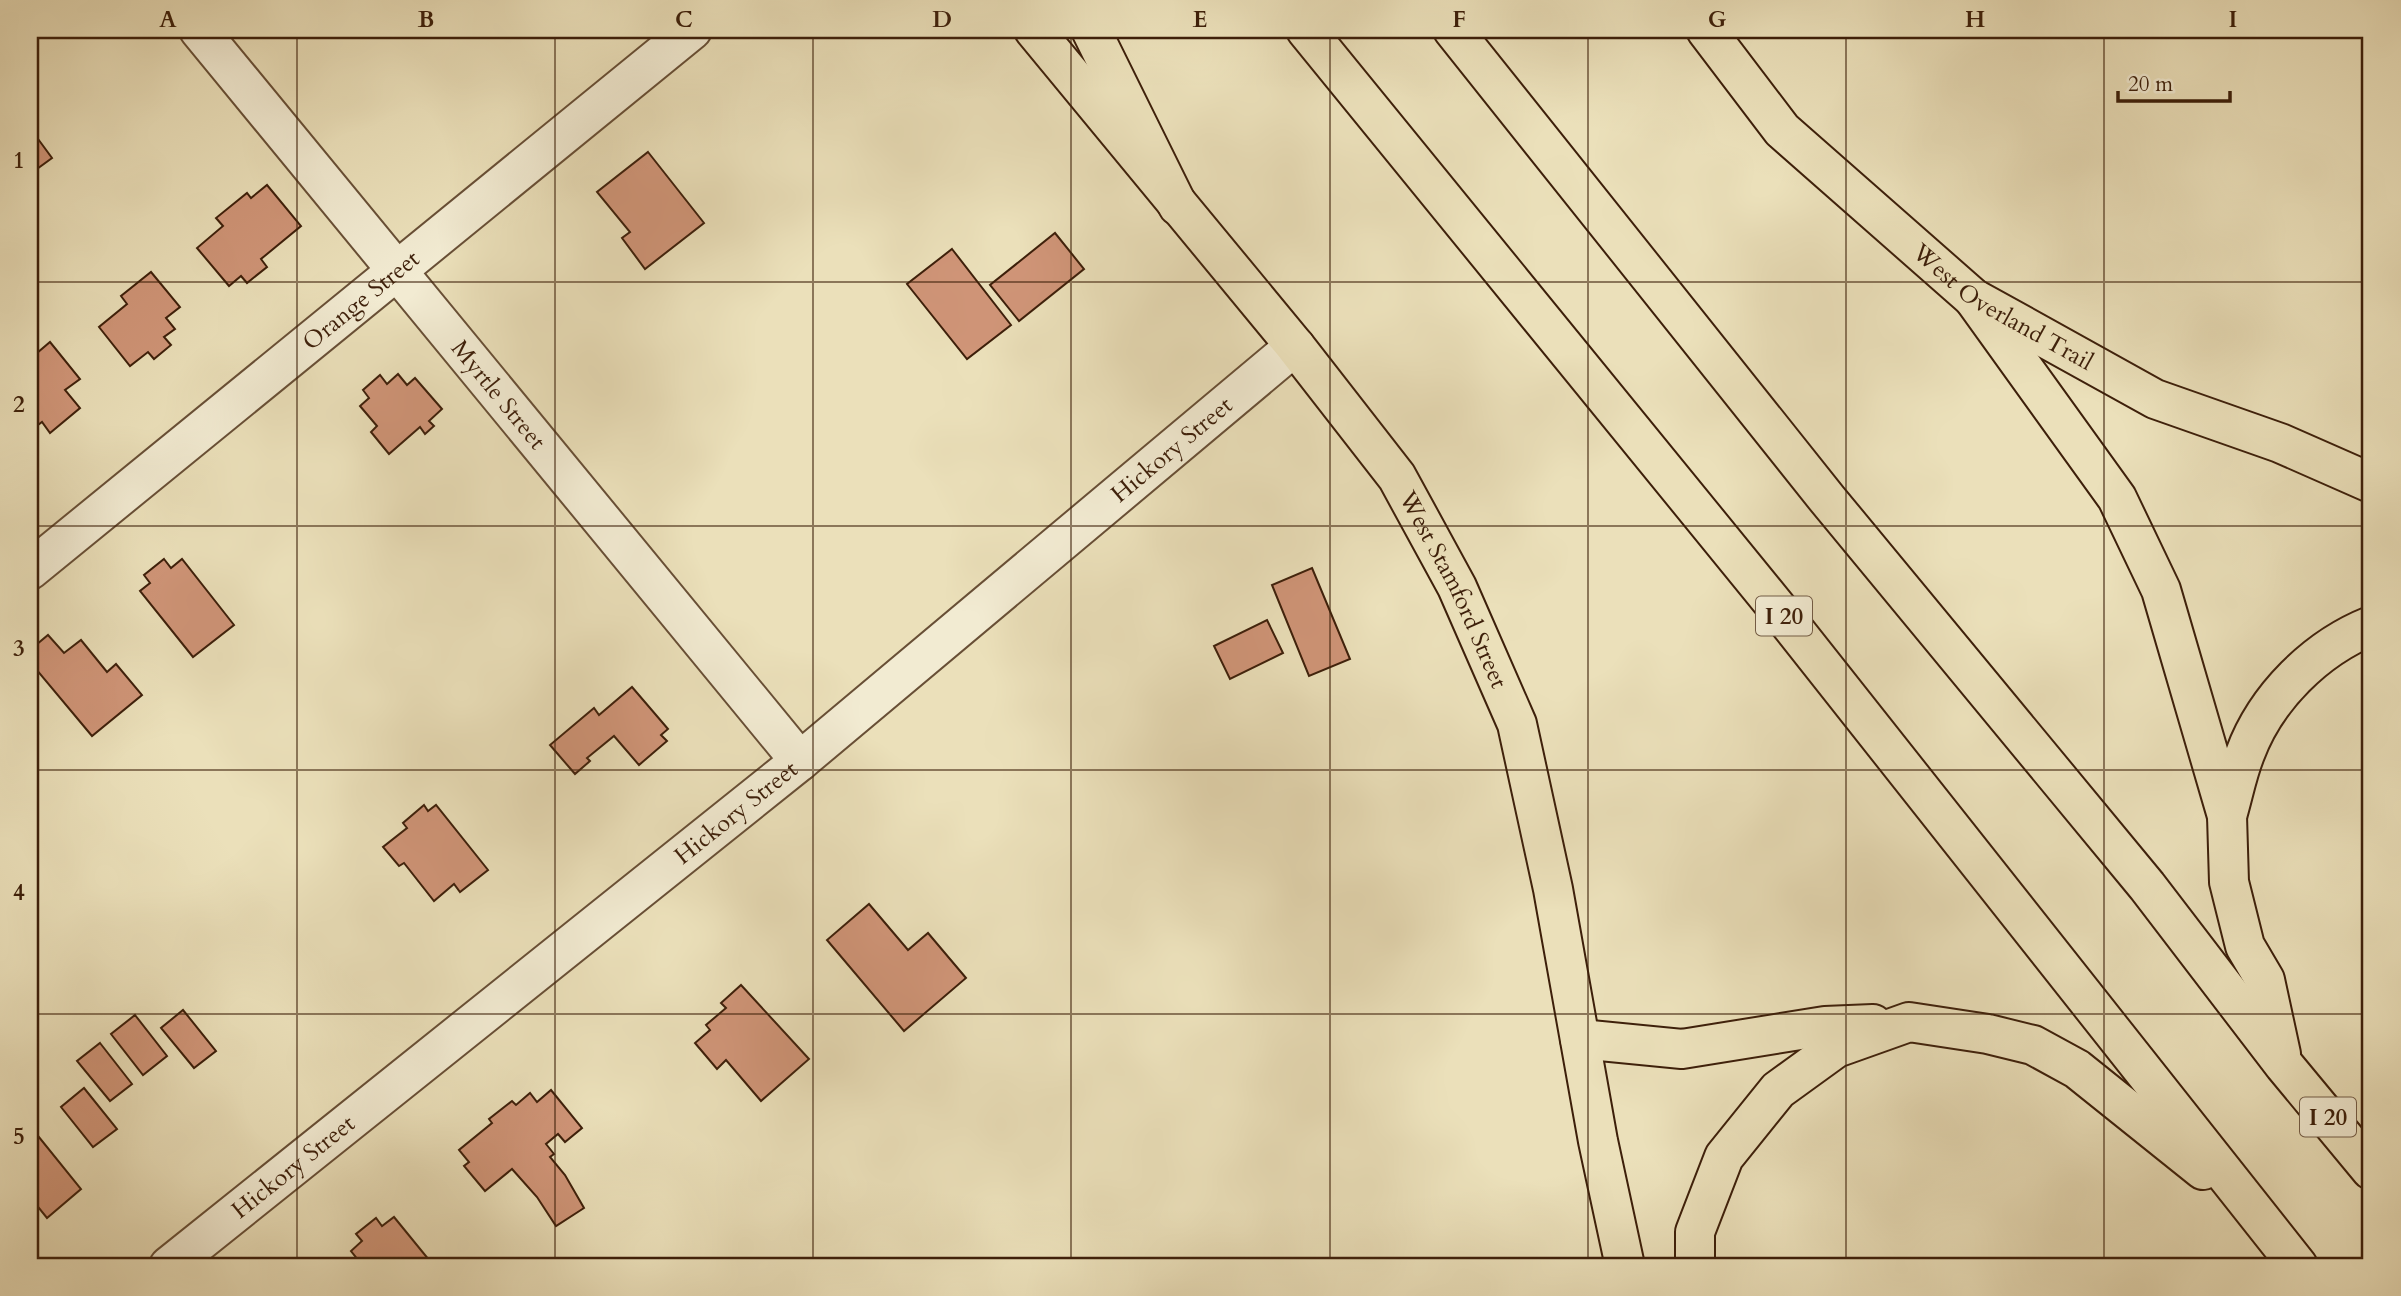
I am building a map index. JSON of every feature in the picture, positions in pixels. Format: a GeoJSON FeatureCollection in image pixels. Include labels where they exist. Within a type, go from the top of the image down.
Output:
{"type":"FeatureCollection","features":[{"type":"Feature","properties":{"kind":"main road","name":"West Stamford Street"},"geometry":{"type":"LineString","coordinates":[[1034,30],[1295,346],[1397,477],[1457,587],[1517,724],[1553,889],[1625,1266]]}},
{"type":"Feature","properties":{"kind":"main road"},"geometry":{"type":"LineString","coordinates":[[1091,30],[1178,206]]}},
{"type":"Feature","properties":{"kind":"main road","name":"I 20"},"geometry":{"type":"LineString","coordinates":[[1306,30],[1783,614],[2298,1266]]}},
{"type":"Feature","properties":{"kind":"main road","name":"I 20"},"geometry":{"type":"LineString","coordinates":[[1453,30],[1828,500],[2147,886],[2284,1065],[2371,1170]]}},
{"type":"Feature","properties":{"kind":"main road","name":"West Overland Trail"},"geometry":{"type":"LineString","coordinates":[[1706,30],[1782,130],[1973,298],[2155,399],[2280,443],[2371,483]]}},
{"type":"Feature","properties":{"kind":"main road"},"geometry":{"type":"LineString","coordinates":[[1973,298],[2118,498],[2161,590],[2227,816],[2229,882],[2245,946],[2265,980],[2284,1065]]}},
{"type":"Feature","properties":{"kind":"main road"},"geometry":{"type":"LineString","coordinates":[[2227,816],[2245,752],[2266,713],[2303,668],[2350,634],[2371,626]]}},
{"type":"Feature","properties":{"kind":"main road"},"geometry":{"type":"LineString","coordinates":[[1695,1266],[1695,1232],[1724,1157],[1777,1090],[1836,1048],[1909,1022]]}},
{"type":"Feature","properties":{"kind":"main road"},"geometry":{"type":"LineString","coordinates":[[1580,1039],[1682,1049],[1825,1026],[1909,1022],[1988,1034],[2033,1045],[2077,1069],[2253,1209]]}},
{"type":"Feature","properties":{"kind":"street","name":"Myrtle Street"},"geometry":{"type":"LineString","coordinates":[[199,30],[800,761]]}},
{"type":"Feature","properties":{"kind":"street","name":"Orange Street"},"geometry":{"type":"LineString","coordinates":[[30,570],[692,30]]}},
{"type":"Feature","properties":{"kind":"street","name":"Hickory Street"},"geometry":{"type":"LineString","coordinates":[[169,1266],[800,761],[1295,346]]}},
{"type":"Feature","properties":{"kind":"building"},"geometry":{"type":"Polygon","coordinates":[[[30,128],[52,158],[30,174],[30,128]]]}},
{"type":"Feature","properties":{"kind":"building"},"geometry":{"type":"Polygon","coordinates":[[[648,152],[704,223],[645,269],[622,238],[630,232],[597,192],[648,152]]]}},
{"type":"Feature","properties":{"kind":"building"},"geometry":{"type":"Polygon","coordinates":[[[267,185],[301,226],[261,259],[267,267],[247,283],[241,276],[229,286],[197,248],[223,226],[216,218],[247,193],[251,198],[267,185]]]}},
{"type":"Feature","properties":{"kind":"building"},"geometry":{"type":"Polygon","coordinates":[[[1055,233],[1084,269],[1019,321],[990,285],[1055,233]]]}},
{"type":"Feature","properties":{"kind":"building"},"geometry":{"type":"Polygon","coordinates":[[[952,249],[1011,325],[967,359],[907,284],[952,249]]]}},
{"type":"Feature","properties":{"kind":"building"},"geometry":{"type":"Polygon","coordinates":[[[151,272],[180,307],[166,318],[175,329],[164,337],[171,345],[154,359],[148,352],[130,366],[99,327],[127,304],[121,296],[151,272]]]}},
{"type":"Feature","properties":{"kind":"building"},"geometry":{"type":"Polygon","coordinates":[[[50,342],[80,379],[65,390],[80,408],[50,433],[42,422],[30,431],[30,359],[50,342]]]}},
{"type":"Feature","properties":{"kind":"building"},"geometry":{"type":"Polygon","coordinates":[[[398,374],[407,385],[415,378],[442,409],[429,421],[434,426],[425,434],[420,427],[389,454],[371,432],[377,426],[360,406],[369,398],[363,390],[380,375],[387,384],[398,374]]]}},
{"type":"Feature","properties":{"kind":"building"},"geometry":{"type":"Polygon","coordinates":[[[164,559],[171,568],[182,559],[234,625],[193,657],[140,591],[150,583],[144,575],[164,559]]]}},
{"type":"Feature","properties":{"kind":"building"},"geometry":{"type":"Polygon","coordinates":[[[1312,568],[1350,659],[1309,676],[1272,585],[1312,568]]]}},
{"type":"Feature","properties":{"kind":"building"},"geometry":{"type":"Polygon","coordinates":[[[1267,620],[1283,653],[1230,679],[1214,646],[1267,620]]]}},
{"type":"Feature","properties":{"kind":"building"},"geometry":{"type":"Polygon","coordinates":[[[48,635],[64,653],[81,640],[107,672],[116,664],[142,695],[92,736],[30,662],[30,650],[48,635]]]}},
{"type":"Feature","properties":{"kind":"building"},"geometry":{"type":"Polygon","coordinates":[[[632,687],[668,729],[661,735],[667,741],[639,765],[614,736],[587,758],[590,761],[575,774],[550,745],[594,708],[599,715],[632,687]]]}},
{"type":"Feature","properties":{"kind":"building"},"geometry":{"type":"Polygon","coordinates":[[[424,805],[428,811],[436,805],[488,870],[460,892],[454,884],[434,901],[404,863],[399,866],[383,847],[407,828],[403,823],[424,805]]]}},
{"type":"Feature","properties":{"kind":"building"},"geometry":{"type":"Polygon","coordinates":[[[869,904],[908,950],[928,933],[966,978],[904,1031],[827,940],[869,904]]]}},
{"type":"Feature","properties":{"kind":"building"},"geometry":{"type":"Polygon","coordinates":[[[741,985],[809,1059],[761,1101],[726,1060],[717,1069],[695,1043],[710,1030],[706,1025],[726,1008],[721,1003],[741,985]]]}},
{"type":"Feature","properties":{"kind":"building"},"geometry":{"type":"Polygon","coordinates":[[[183,1010],[216,1051],[194,1068],[161,1028],[183,1010]]]}},
{"type":"Feature","properties":{"kind":"building"},"geometry":{"type":"Polygon","coordinates":[[[135,1015],[167,1056],[143,1075],[111,1034],[135,1015]]]}},
{"type":"Feature","properties":{"kind":"building"},"geometry":{"type":"Polygon","coordinates":[[[100,1043],[132,1084],[110,1101],[77,1061],[100,1043]]]}},
{"type":"Feature","properties":{"kind":"building"},"geometry":{"type":"Polygon","coordinates":[[[84,1088],[117,1129],[93,1147],[61,1107],[84,1088]]]}},
{"type":"Feature","properties":{"kind":"building"},"geometry":{"type":"Polygon","coordinates":[[[551,1090],[582,1128],[565,1142],[558,1134],[546,1144],[554,1154],[550,1157],[565,1175],[584,1208],[556,1226],[537,1197],[512,1169],[485,1191],[464,1166],[469,1162],[459,1150],[492,1123],[489,1119],[512,1101],[516,1105],[530,1093],[537,1102],[551,1090]]]}},
{"type":"Feature","properties":{"kind":"building"},"geometry":{"type":"Polygon","coordinates":[[[30,1126],[81,1189],[47,1218],[30,1197],[30,1126]]]}},
{"type":"Feature","properties":{"kind":"building"},"geometry":{"type":"Polygon","coordinates":[[[394,1217],[434,1266],[363,1266],[351,1251],[362,1241],[356,1234],[376,1218],[382,1226],[394,1217]]]}}]}
